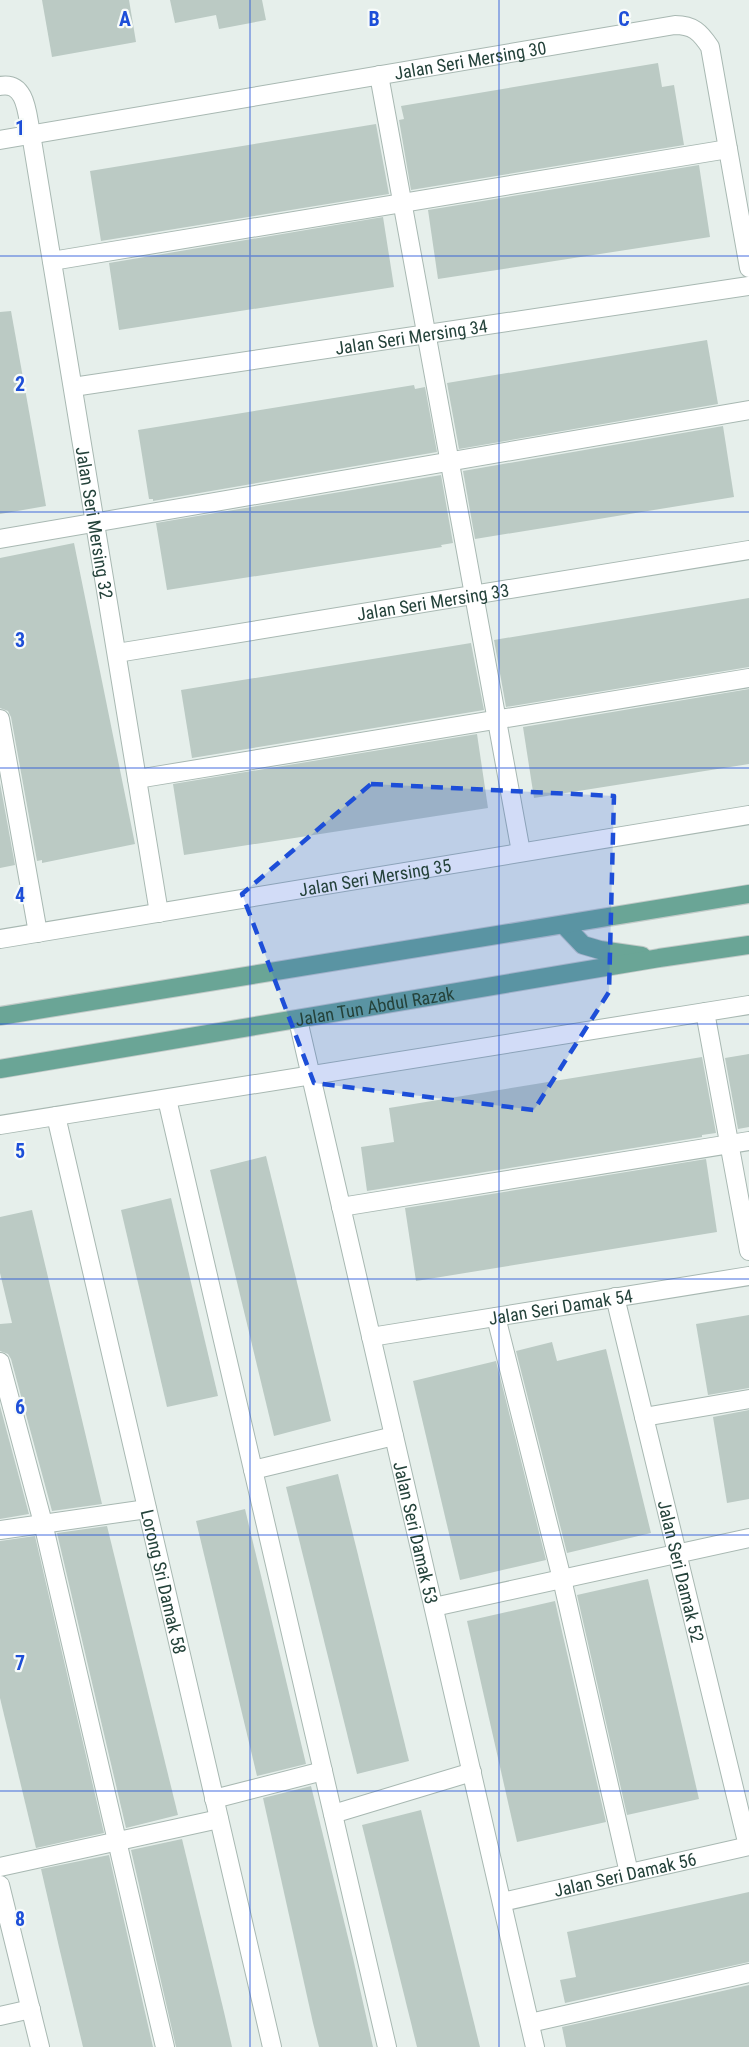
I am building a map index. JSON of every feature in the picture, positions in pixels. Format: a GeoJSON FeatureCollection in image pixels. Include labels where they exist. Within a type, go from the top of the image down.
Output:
{"type":"FeatureCollection","features":[{"type":"Feature","properties":{"kind":"main road"},"geometry":{"type":"LineString","coordinates":[[0,1016],[749,894]]}},
{"type":"Feature","properties":{"kind":"main road"},"geometry":{"type":"LineString","coordinates":[[564,925],[583,945],[600,950],[659,958]]}},
{"type":"Feature","properties":{"kind":"main road","name":"Jalan Tun Abdul Razak"},"geometry":{"type":"LineString","coordinates":[[0,1069],[659,958],[749,945]]}},
{"type":"Feature","properties":{"kind":"street","name":"Jalan Seri Mersing 30"},"geometry":{"type":"LineString","coordinates":[[0,140],[675,25],[688,25],[700,32],[710,47],[749,268]]}},
{"type":"Feature","properties":{"kind":"street"},"geometry":{"type":"LineString","coordinates":[[379,75],[521,852]]}},
{"type":"Feature","properties":{"kind":"street","name":"Jalan Seri Mersing 32"},"geometry":{"type":"LineString","coordinates":[[0,86],[9,84],[18,89],[24,100],[31,134],[159,913]]}},
{"type":"Feature","properties":{"kind":"street"},"geometry":{"type":"LineString","coordinates":[[52,261],[728,148]]}},
{"type":"Feature","properties":{"kind":"street","name":"Jalan Seri Mersing 34"},"geometry":{"type":"LineString","coordinates":[[73,387],[749,286]]}},
{"type":"Feature","properties":{"kind":"street"},"geometry":{"type":"LineString","coordinates":[[0,539],[749,410]]}},
{"type":"Feature","properties":{"kind":"street","name":"Jalan Seri Mersing 33"},"geometry":{"type":"LineString","coordinates":[[117,653],[749,550]]}},
{"type":"Feature","properties":{"kind":"street"},"geometry":{"type":"LineString","coordinates":[[137,778],[749,678]]}},
{"type":"Feature","properties":{"kind":"street"},"geometry":{"type":"LineString","coordinates":[[0,719],[38,933]]}},
{"type":"Feature","properties":{"kind":"street","name":"Jalan Seri Mersing 35"},"geometry":{"type":"LineString","coordinates":[[0,939],[749,815]]}},
{"type":"Feature","properties":{"kind":"street"},"geometry":{"type":"LineString","coordinates":[[0,1125],[749,1005]]}},
{"type":"Feature","properties":{"kind":"street"},"geometry":{"type":"LineString","coordinates":[[705,1012],[749,1251]]}},
{"type":"Feature","properties":{"kind":"street","name":"Jalan Seri Damak 53"},"geometry":{"type":"LineString","coordinates":[[298,1020],[536,2047]]}},
{"type":"Feature","properties":{"kind":"street"},"geometry":{"type":"LineString","coordinates":[[167,1099],[387,2047]]}},
{"type":"Feature","properties":{"kind":"street","name":"Lorong Sri Damak 58"},"geometry":{"type":"LineString","coordinates":[[56,1116],[272,2047]]}},
{"type":"Feature","properties":{"kind":"street"},"geometry":{"type":"LineString","coordinates":[[341,1207],[749,1141]]}},
{"type":"Feature","properties":{"kind":"street","name":"Jalan Seri Damak 54"},"geometry":{"type":"LineString","coordinates":[[371,1337],[749,1276]]}},
{"type":"Feature","properties":{"kind":"street","name":"Jalan Seri Damak 52"},"geometry":{"type":"LineString","coordinates":[[615,1297],[748,1846]]}},
{"type":"Feature","properties":{"kind":"street"},"geometry":{"type":"LineString","coordinates":[[496,1317],[562,1579],[629,1873]]}},
{"type":"Feature","properties":{"kind":"street"},"geometry":{"type":"LineString","coordinates":[[0,1362],[43,1524],[165,2047]]}},
{"type":"Feature","properties":{"kind":"street"},"geometry":{"type":"LineString","coordinates":[[644,1417],[749,1399]]}},
{"type":"Feature","properties":{"kind":"street"},"geometry":{"type":"LineString","coordinates":[[253,1470],[394,1436]]}},
{"type":"Feature","properties":{"kind":"street"},"geometry":{"type":"LineString","coordinates":[[0,1530],[147,1509]]}},
{"type":"Feature","properties":{"kind":"street"},"geometry":{"type":"LineString","coordinates":[[434,1607],[749,1538]]}},
{"type":"Feature","properties":{"kind":"street"},"geometry":{"type":"LineString","coordinates":[[214,1799],[323,1772]]}},
{"type":"Feature","properties":{"kind":"street"},"geometry":{"type":"LineString","coordinates":[[333,1814],[472,1772]]}},
{"type":"Feature","properties":{"kind":"street"},"geometry":{"type":"LineString","coordinates":[[0,1867],[219,1819]]}},
{"type":"Feature","properties":{"kind":"street","name":"Jalan Seri Damak 56"},"geometry":{"type":"LineString","coordinates":[[502,1902],[748,1846]]}},
{"type":"Feature","properties":{"kind":"street"},"geometry":{"type":"LineString","coordinates":[[0,1885],[40,2047]]}},
{"type":"Feature","properties":{"kind":"street"},"geometry":{"type":"LineString","coordinates":[[530,2023],[749,1973]]}},
{"type":"Feature","properties":{"kind":"street"},"geometry":{"type":"LineString","coordinates":[[0,2016],[31,2009]]}},
{"type":"Feature","properties":{"kind":"highlighted area"},"geometry":{"type":"Polygon","coordinates":[[[371,784],[614,796],[609,992],[534,1110],[314,1083],[242,894],[371,784]]]}},
{"type":"Feature","properties":{"kind":"building"},"geometry":{"type":"Polygon","coordinates":[[[42,0],[129,0],[136,42],[52,57],[42,0]]]}},
{"type":"Feature","properties":{"kind":"building"},"geometry":{"type":"Polygon","coordinates":[[[170,0],[262,0],[266,20],[219,29],[216,15],[175,23],[170,0]]]}},
{"type":"Feature","properties":{"kind":"building"},"geometry":{"type":"Polygon","coordinates":[[[658,63],[662,87],[674,85],[684,145],[411,190],[399,120],[404,119],[401,106],[658,63]]]}},
{"type":"Feature","properties":{"kind":"building"},"geometry":{"type":"Polygon","coordinates":[[[376,124],[389,194],[101,241],[90,171],[376,124]]]}},
{"type":"Feature","properties":{"kind":"building"},"geometry":{"type":"Polygon","coordinates":[[[699,165],[710,237],[438,279],[428,210],[699,165]]]}},
{"type":"Feature","properties":{"kind":"building"},"geometry":{"type":"Polygon","coordinates":[[[383,217],[394,287],[119,330],[109,263],[383,217]]]}},
{"type":"Feature","properties":{"kind":"building"},"geometry":{"type":"Polygon","coordinates":[[[11,311],[46,506],[0,514],[0,312],[11,311]]]}},
{"type":"Feature","properties":{"kind":"building"},"geometry":{"type":"Polygon","coordinates":[[[707,340],[718,404],[459,449],[447,383],[707,340]]]}},
{"type":"Feature","properties":{"kind":"building"},"geometry":{"type":"Polygon","coordinates":[[[414,385],[415,389],[425,387],[437,452],[153,501],[149,499],[138,430],[414,385]]]}},
{"type":"Feature","properties":{"kind":"building"},"geometry":{"type":"Polygon","coordinates":[[[723,426],[734,497],[475,539],[463,471],[723,426]]]}},
{"type":"Feature","properties":{"kind":"building"},"geometry":{"type":"Polygon","coordinates":[[[441,475],[453,543],[441,545],[442,547],[167,590],[156,523],[441,475]]]}},
{"type":"Feature","properties":{"kind":"building"},"geometry":{"type":"Polygon","coordinates":[[[74,543],[135,844],[42,863],[42,860],[37,861],[11,717],[8,711],[0,708],[0,558],[74,543]]]}},
{"type":"Feature","properties":{"kind":"building"},"geometry":{"type":"Polygon","coordinates":[[[749,598],[749,667],[506,707],[494,640],[749,598]]]}},
{"type":"Feature","properties":{"kind":"building"},"geometry":{"type":"Polygon","coordinates":[[[471,643],[484,710],[192,758],[181,690],[471,643]]]}},
{"type":"Feature","properties":{"kind":"building"},"geometry":{"type":"Polygon","coordinates":[[[749,689],[749,764],[534,798],[523,727],[749,689]]]}},
{"type":"Feature","properties":{"kind":"building"},"geometry":{"type":"Polygon","coordinates":[[[477,734],[488,808],[184,855],[173,784],[477,734]]]}},
{"type":"Feature","properties":{"kind":"building"},"geometry":{"type":"Polygon","coordinates":[[[0,783],[15,865],[0,868],[0,783]]]}},
{"type":"Feature","properties":{"kind":"building"},"geometry":{"type":"Polygon","coordinates":[[[749,1054],[749,1127],[738,1129],[725,1058],[749,1054]]]}},
{"type":"Feature","properties":{"kind":"building"},"geometry":{"type":"Polygon","coordinates":[[[702,1057],[716,1133],[367,1191],[361,1147],[394,1142],[389,1108],[702,1057]]]}},
{"type":"Feature","properties":{"kind":"building"},"geometry":{"type":"Polygon","coordinates":[[[266,1156],[331,1421],[274,1436],[210,1170],[266,1156]]]}},
{"type":"Feature","properties":{"kind":"building"},"geometry":{"type":"Polygon","coordinates":[[[706,1159],[717,1232],[416,1281],[405,1208],[706,1159]]]}},
{"type":"Feature","properties":{"kind":"building"},"geometry":{"type":"Polygon","coordinates":[[[171,1198],[218,1396],[167,1407],[121,1210],[171,1198]]]}},
{"type":"Feature","properties":{"kind":"building"},"geometry":{"type":"Polygon","coordinates":[[[32,1210],[102,1504],[52,1511],[11,1359],[8,1354],[0,1351],[0,1324],[12,1323],[0,1273],[0,1217],[32,1210]]]}},
{"type":"Feature","properties":{"kind":"building"},"geometry":{"type":"Polygon","coordinates":[[[749,1315],[749,1388],[708,1395],[696,1324],[749,1315]]]}},
{"type":"Feature","properties":{"kind":"building"},"geometry":{"type":"Polygon","coordinates":[[[552,1342],[557,1361],[606,1349],[651,1533],[567,1553],[516,1351],[552,1342]]]}},
{"type":"Feature","properties":{"kind":"building"},"geometry":{"type":"Polygon","coordinates":[[[496,1361],[546,1560],[460,1580],[413,1381],[496,1361]]]}},
{"type":"Feature","properties":{"kind":"building"},"geometry":{"type":"Polygon","coordinates":[[[0,1406],[29,1514],[0,1519],[0,1406]]]}},
{"type":"Feature","properties":{"kind":"building"},"geometry":{"type":"Polygon","coordinates":[[[749,1410],[749,1499],[727,1503],[713,1417],[749,1410]]]}},
{"type":"Feature","properties":{"kind":"building"},"geometry":{"type":"Polygon","coordinates":[[[338,1474],[409,1761],[357,1774],[286,1487],[338,1474]]]}},
{"type":"Feature","properties":{"kind":"building"},"geometry":{"type":"Polygon","coordinates":[[[245,1509],[306,1764],[257,1776],[196,1521],[245,1509]]]}},
{"type":"Feature","properties":{"kind":"building"},"geometry":{"type":"Polygon","coordinates":[[[107,1526],[178,1815],[126,1828],[57,1533],[107,1526]]]}},
{"type":"Feature","properties":{"kind":"building"},"geometry":{"type":"Polygon","coordinates":[[[35,1536],[104,1833],[36,1848],[0,1698],[0,1541],[35,1536]]]}},
{"type":"Feature","properties":{"kind":"building"},"geometry":{"type":"Polygon","coordinates":[[[648,1579],[699,1799],[627,1815],[577,1595],[648,1579]]]}},
{"type":"Feature","properties":{"kind":"building"},"geometry":{"type":"Polygon","coordinates":[[[555,1601],[606,1822],[517,1842],[467,1621],[555,1601]]]}},
{"type":"Feature","properties":{"kind":"building"},"geometry":{"type":"Polygon","coordinates":[[[311,1786],[373,2047],[319,2047],[313,2023],[263,1798],[311,1786]]]}},
{"type":"Feature","properties":{"kind":"building"},"geometry":{"type":"Polygon","coordinates":[[[421,1810],[480,2047],[417,2047],[362,1825],[421,1810]]]}},
{"type":"Feature","properties":{"kind":"building"},"geometry":{"type":"Polygon","coordinates":[[[182,1839],[232,2047],[176,2047],[131,1850],[182,1839]]]}},
{"type":"Feature","properties":{"kind":"building"},"geometry":{"type":"Polygon","coordinates":[[[109,1855],[153,2047],[83,2047],[41,1869],[109,1855]]]}},
{"type":"Feature","properties":{"kind":"building"},"geometry":{"type":"Polygon","coordinates":[[[749,1892],[749,1962],[565,2003],[560,1980],[576,1977],[567,1932],[749,1892]]]}},
{"type":"Feature","properties":{"kind":"building"},"geometry":{"type":"Polygon","coordinates":[[[749,1985],[749,2047],[566,2047],[562,2027],[749,1985]]]}}]}
